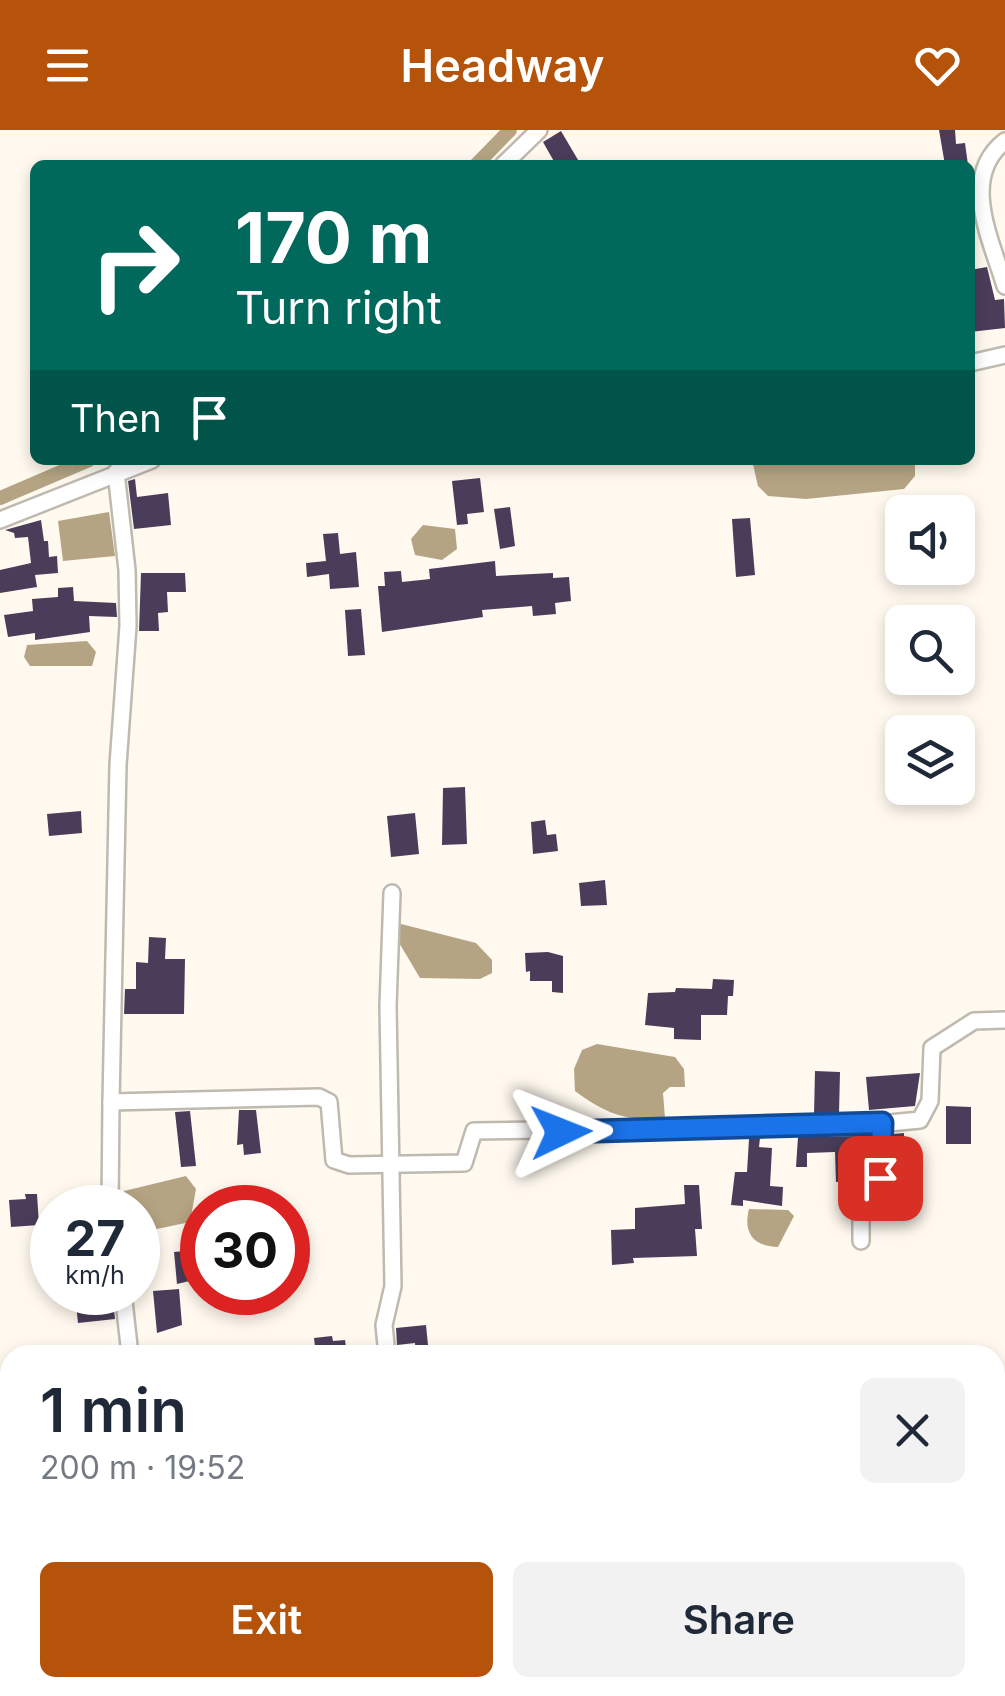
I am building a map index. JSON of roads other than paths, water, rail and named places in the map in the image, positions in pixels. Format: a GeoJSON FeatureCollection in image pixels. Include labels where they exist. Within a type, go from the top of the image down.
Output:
{"type":"FeatureCollection","features":[{"type":"Feature","properties":{"kind":"street"},"geometry":{"type":"LineString","coordinates":[[508,160],[538,130]]}},
{"type":"Feature","properties":{"kind":"street"},"geometry":{"type":"LineString","coordinates":[[1005,141],[984,163],[979,177],[986,222],[1005,286]]}},
{"type":"Feature","properties":{"kind":"street"},"geometry":{"type":"LineString","coordinates":[[975,362],[1005,355]]}},
{"type":"Feature","properties":{"kind":"street"},"geometry":{"type":"LineString","coordinates":[[0,520],[137,465]]}},
{"type":"Feature","properties":{"kind":"street"},"geometry":{"type":"LineString","coordinates":[[110,1185],[118,765],[128,626],[124,532],[116,472]]}},
{"type":"Feature","properties":{"kind":"street"},"geometry":{"type":"LineString","coordinates":[[386,1345],[384,1326],[393,1286],[389,1164],[392,893]]}},
{"type":"Feature","properties":{"kind":"street"},"geometry":{"type":"LineString","coordinates":[[111,1102],[319,1097],[329,1102],[334,1160],[349,1166],[464,1163],[474,1130],[920,1120],[927,1114],[932,1048],[974,1020],[1005,1020]]}},
{"type":"Feature","properties":{"kind":"street"},"geometry":{"type":"LineString","coordinates":[[861,1241],[862,1191],[880,1178],[882,1123]]}},
{"type":"Feature","properties":{"kind":"street"},"geometry":{"type":"LineString","coordinates":[[126,1315],[129,1345]]}},
{"type":"Feature","properties":{"kind":"waterway"},"geometry":{"type":"LineString","coordinates":[[481,160],[510,130]]}},
{"type":"Feature","properties":{"kind":"waterway"},"geometry":{"type":"LineString","coordinates":[[0,498],[77,465]]}}]}
